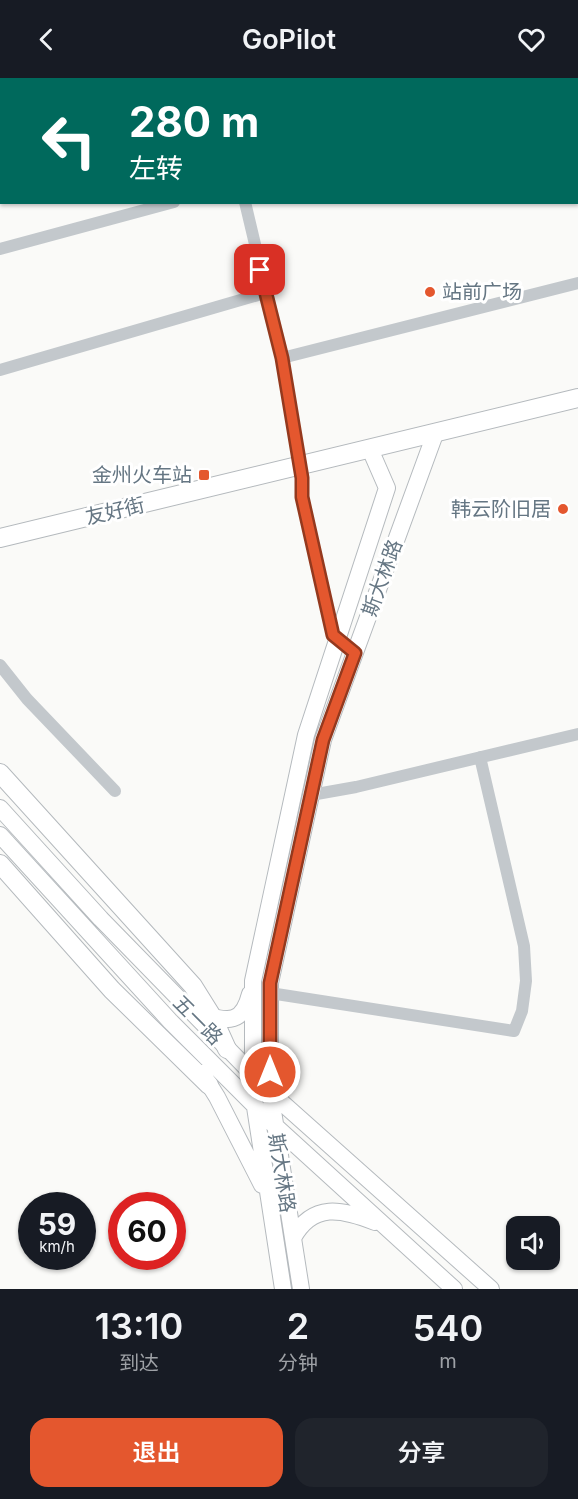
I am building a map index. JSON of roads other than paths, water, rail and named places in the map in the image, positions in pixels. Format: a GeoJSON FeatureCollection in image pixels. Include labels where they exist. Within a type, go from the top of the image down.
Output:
{"type":"FeatureCollection","features":[{"type":"Feature","properties":{"kind":"highway","name":"友好街"},"geometry":{"type":"LineString","coordinates":[[0,538],[578,398]]}},
{"type":"Feature","properties":{"kind":"highway"},"geometry":{"type":"LineString","coordinates":[[0,773],[193,986],[213,1018],[227,1049]]}},
{"type":"Feature","properties":{"kind":"highway"},"geometry":{"type":"LineString","coordinates":[[0,864],[112,990],[209,1085]]}},
{"type":"Feature","properties":{"kind":"main road","name":"斯大林路"},"geometry":{"type":"LineString","coordinates":[[301,1289],[270,1092],[270,983],[323,740],[435,434]]}},
{"type":"Feature","properties":{"kind":"main road","name":"斯大林路"},"geometry":{"type":"LineString","coordinates":[[284,1289],[254,1105],[253,981],[306,735],[387,488],[370,449]]}},
{"type":"Feature","properties":{"kind":"main road","name":"五一路"},"geometry":{"type":"LineString","coordinates":[[0,808],[101,919],[270,1092],[491,1289]]}},
{"type":"Feature","properties":{"kind":"main road"},"geometry":{"type":"LineString","coordinates":[[0,835],[170,1021],[274,1125],[454,1289]]}},
{"type":"Feature","properties":{"kind":"main road"},"geometry":{"type":"LineString","coordinates":[[192,1013],[225,1020],[240,1016],[247,1008],[253,981]]}},
{"type":"Feature","properties":{"kind":"main road"},"geometry":{"type":"LineString","coordinates":[[170,1021],[209,1085],[269,1200]]}},
{"type":"Feature","properties":{"kind":"main road"},"geometry":{"type":"LineString","coordinates":[[293,1238],[299,1227],[308,1219],[319,1213],[331,1211],[358,1215],[381,1224]]}},
{"type":"Feature","properties":{"kind":"street"},"geometry":{"type":"LineString","coordinates":[[0,249],[167,204]]}},
{"type":"Feature","properties":{"kind":"street"},"geometry":{"type":"LineString","coordinates":[[245,204],[282,358],[302,478],[302,497],[333,635],[355,653]]}},
{"type":"Feature","properties":{"kind":"street"},"geometry":{"type":"LineString","coordinates":[[282,358],[578,283]]}},
{"type":"Feature","properties":{"kind":"street"},"geometry":{"type":"LineString","coordinates":[[0,370],[265,293]]}},
{"type":"Feature","properties":{"kind":"street"},"geometry":{"type":"LineString","coordinates":[[0,665],[27,699],[115,791]]}},
{"type":"Feature","properties":{"kind":"street"},"geometry":{"type":"LineString","coordinates":[[311,795],[356,787],[578,734]]}},
{"type":"Feature","properties":{"kind":"street"},"geometry":{"type":"LineString","coordinates":[[270,993],[514,1031],[522,1011],[526,981],[524,946],[480,757]]}},
{"type":"Feature","properties":{"kind":"place","name":"站前广场"},"geometry":{"type":"Point","coordinates":[430,292]}},
{"type":"Feature","properties":{"kind":"place","name":"金州火车站"},"geometry":{"type":"Point","coordinates":[204,475]}},
{"type":"Feature","properties":{"kind":"place","name":"韩云阶旧居"},"geometry":{"type":"Point","coordinates":[563,509]}}]}
